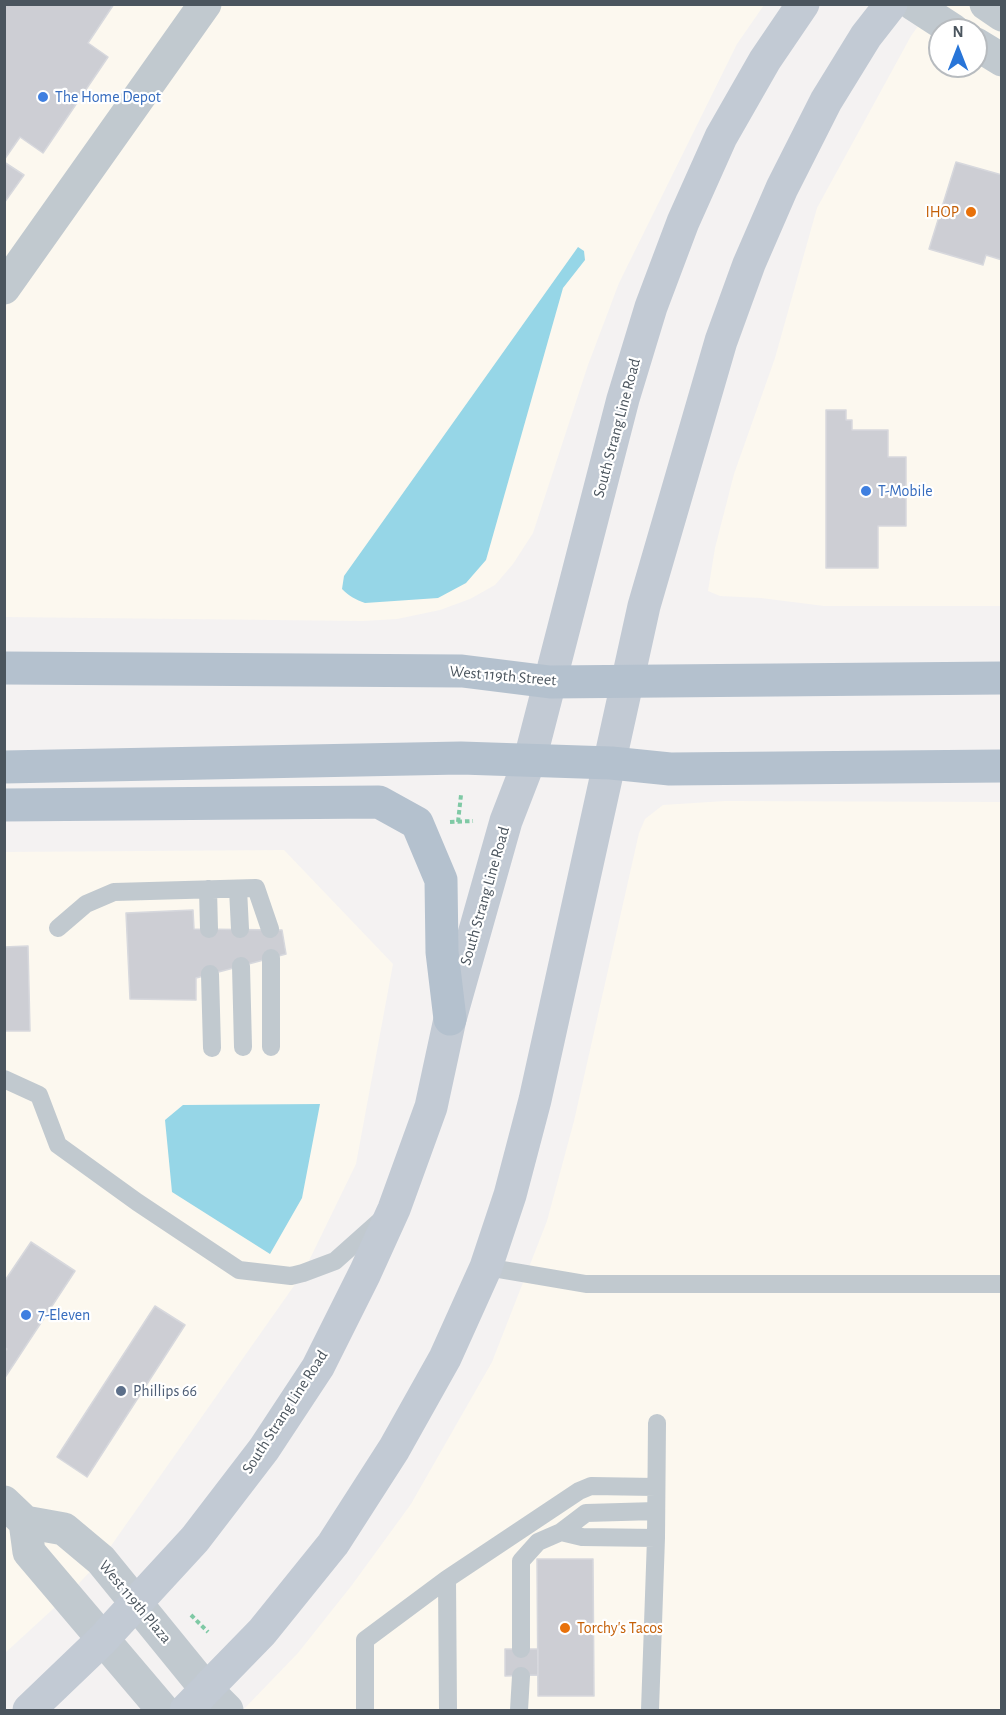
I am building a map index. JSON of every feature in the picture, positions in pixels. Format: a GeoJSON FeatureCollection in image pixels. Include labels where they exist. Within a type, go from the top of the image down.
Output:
{"type":"FeatureCollection","features":[{"type":"Feature","properties":{"kind":"main road","name":"South Strang Line Road"},"geometry":{"type":"LineString","coordinates":[[29,1710],[102,1640],[195,1539],[270,1440],[318,1367],[394,1209],[431,1107],[450,1019],[506,821],[530,759],[623,399],[651,307],[679,232],[721,137],[765,60],[803,4]]}},
{"type":"Feature","properties":{"kind":"main road"},"geometry":{"type":"LineString","coordinates":[[206,1703],[333,1544],[394,1449],[446,1358],[486,1267],[510,1195],[535,1100],[644,606],[721,341],[748,264],[782,188],[826,101],[866,36],[891,4]]}},
{"type":"Feature","properties":{"kind":"main road","name":"West 119th Street"},"geometry":{"type":"LineString","coordinates":[[4,668],[462,670],[550,682],[1002,678]]}},
{"type":"Feature","properties":{"kind":"main road"},"geometry":{"type":"LineString","coordinates":[[4,767],[461,758],[611,763],[670,769],[1002,766]]}},
{"type":"Feature","properties":{"kind":"main road"},"geometry":{"type":"LineString","coordinates":[[4,805],[379,802],[417,823],[441,880],[442,952],[450,1019]]}},
{"type":"Feature","properties":{"kind":"street"},"geometry":{"type":"LineString","coordinates":[[4,288],[205,4]]}},
{"type":"Feature","properties":{"kind":"street"},"geometry":{"type":"LineString","coordinates":[[913,4],[935,18]]}},
{"type":"Feature","properties":{"kind":"street"},"geometry":{"type":"LineString","coordinates":[[986,4],[1002,15]]}},
{"type":"Feature","properties":{"kind":"street"},"geometry":{"type":"LineString","coordinates":[[988,51],[1002,60]]}},
{"type":"Feature","properties":{"kind":"street","name":"West 119th Plaza"},"geometry":{"type":"LineString","coordinates":[[15,1512],[64,1529],[101,1560],[136,1603],[206,1703]]}},
{"type":"Feature","properties":{"kind":"street","name":"West 119th Plaza"},"geometry":{"type":"LineString","coordinates":[[15,1512],[29,1552],[163,1710]]}},
{"type":"Feature","properties":{"kind":"lane"},"geometry":{"type":"LineString","coordinates":[[58,928],[86,904],[114,892],[256,888],[270,929]]}},
{"type":"Feature","properties":{"kind":"lane"},"geometry":{"type":"LineString","coordinates":[[208,889],[209,929]]}},
{"type":"Feature","properties":{"kind":"lane"},"geometry":{"type":"LineString","coordinates":[[238,889],[240,929]]}},
{"type":"Feature","properties":{"kind":"lane"},"geometry":{"type":"LineString","coordinates":[[271,958],[271,1047]]}},
{"type":"Feature","properties":{"kind":"lane"},"geometry":{"type":"LineString","coordinates":[[241,966],[243,1047]]}},
{"type":"Feature","properties":{"kind":"lane"},"geometry":{"type":"LineString","coordinates":[[210,974],[212,1048]]}},
{"type":"Feature","properties":{"kind":"lane"},"geometry":{"type":"LineString","coordinates":[[4,1079],[39,1095],[58,1144],[178,1230],[239,1270],[291,1276],[335,1261],[394,1209]]}},
{"type":"Feature","properties":{"kind":"lane"},"geometry":{"type":"LineString","coordinates":[[486,1267],[585,1284],[1002,1284]]}},
{"type":"Feature","properties":{"kind":"lane"},"geometry":{"type":"LineString","coordinates":[[650,1710],[656,1538],[657,1423]]}},
{"type":"Feature","properties":{"kind":"lane"},"geometry":{"type":"LineString","coordinates":[[365,1710],[364,1641],[447,1579],[579,1491],[591,1486],[656,1487]]}},
{"type":"Feature","properties":{"kind":"lane"},"geometry":{"type":"LineString","coordinates":[[521,1649],[521,1561],[538,1542],[561,1532],[586,1513],[656,1511]]}},
{"type":"Feature","properties":{"kind":"lane"},"geometry":{"type":"LineString","coordinates":[[561,1532],[582,1537],[656,1538]]}},
{"type":"Feature","properties":{"kind":"lane"},"geometry":{"type":"LineString","coordinates":[[447,1579],[448,1710]]}},
{"type":"Feature","properties":{"kind":"lane"},"geometry":{"type":"LineString","coordinates":[[519,1710],[521,1676]]}},
{"type":"Feature","properties":{"kind":"path"},"geometry":{"type":"LineString","coordinates":[[458,822],[461,795]]}},
{"type":"Feature","properties":{"kind":"path"},"geometry":{"type":"LineString","coordinates":[[447,822],[482,820]]}},
{"type":"Feature","properties":{"kind":"path"},"geometry":{"type":"LineString","coordinates":[[191,1615],[208,1632]]}},
{"type":"Feature","properties":{"kind":"shaded area"},"geometry":{"type":"Polygon","coordinates":[[[5,5],[764,5],[737,44],[619,283],[588,365],[533,533],[513,564],[495,585],[470,599],[440,610],[397,619],[363,621],[5,617],[5,5]]]}},
{"type":"Feature","properties":{"kind":"shaded area"},"geometry":{"type":"Polygon","coordinates":[[[933,5],[1001,5],[1001,606],[824,606],[761,598],[720,596],[708,591],[715,548],[734,474],[775,358],[817,208],[911,36],[933,5]]]}},
{"type":"Feature","properties":{"kind":"shaded area"},"geometry":{"type":"Polygon","coordinates":[[[725,801],[1001,802],[1001,1710],[243,1710],[298,1653],[352,1585],[411,1504],[492,1362],[547,1221],[574,1121],[639,833],[645,819],[663,805],[725,801]]]}},
{"type":"Feature","properties":{"kind":"shaded area"},"geometry":{"type":"Polygon","coordinates":[[[284,850],[393,964],[356,1164],[303,1273],[101,1560],[65,1598],[5,1653],[5,852],[284,850]]]}},
{"type":"Feature","properties":{"kind":"water"},"geometry":{"type":"Polygon","coordinates":[[[578,247],[584,251],[585,260],[563,288],[486,560],[466,583],[438,598],[365,603],[350,596],[342,589],[344,576],[578,247]]]}},
{"type":"Feature","properties":{"kind":"water"},"geometry":{"type":"Polygon","coordinates":[[[320,1104],[302,1198],[270,1254],[172,1192],[165,1120],[183,1105],[320,1104]]]}},
{"type":"Feature","properties":{"kind":"building","name":"The Home Depot"},"geometry":{"type":"Polygon","coordinates":[[[4,4],[114,4],[88,43],[108,57],[43,153],[20,137],[4,160],[4,4]]]}},
{"type":"Feature","properties":{"kind":"building"},"geometry":{"type":"Polygon","coordinates":[[[4,162],[24,175],[4,203],[4,162]]]}},
{"type":"Feature","properties":{"kind":"building","name":"IHOP"},"geometry":{"type":"Polygon","coordinates":[[[956,162],[1002,175],[1002,260],[986,255],[983,265],[929,249],[956,162]]]}},
{"type":"Feature","properties":{"kind":"building","name":"T-Mobile"},"geometry":{"type":"Polygon","coordinates":[[[826,410],[846,410],[846,420],[852,420],[852,430],[888,430],[888,457],[906,457],[906,526],[878,526],[878,568],[826,568],[826,410]]]}},
{"type":"Feature","properties":{"kind":"building"},"geometry":{"type":"Polygon","coordinates":[[[193,910],[194,929],[282,930],[286,954],[196,978],[196,1000],[130,999],[126,913],[193,910]]]}},
{"type":"Feature","properties":{"kind":"building"},"geometry":{"type":"Polygon","coordinates":[[[28,946],[30,1031],[4,1031],[4,947],[28,946]]]}},
{"type":"Feature","properties":{"kind":"building","name":"7-Eleven"},"geometry":{"type":"Polygon","coordinates":[[[31,1242],[75,1271],[4,1379],[4,1352],[7,1349],[4,1347],[4,1282],[31,1242]]]}},
{"type":"Feature","properties":{"kind":"building","name":"Phillips 66"},"geometry":{"type":"Polygon","coordinates":[[[155,1306],[185,1325],[87,1477],[57,1457],[155,1306]]]}},
{"type":"Feature","properties":{"kind":"building"},"geometry":{"type":"Polygon","coordinates":[[[537,1559],[593,1559],[594,1696],[538,1696],[537,1559]]]}},
{"type":"Feature","properties":{"kind":"building"},"geometry":{"type":"Polygon","coordinates":[[[505,1649],[538,1649],[538,1675],[505,1676],[505,1649]]]}},
{"type":"Feature","properties":{"kind":"place","name":"The Home Depot"},"geometry":{"type":"Point","coordinates":[43,97]}},
{"type":"Feature","properties":{"kind":"place","name":"IHOP"},"geometry":{"type":"Point","coordinates":[971,212]}},
{"type":"Feature","properties":{"kind":"place","name":"T-Mobile"},"geometry":{"type":"Point","coordinates":[866,491]}},
{"type":"Feature","properties":{"kind":"place","name":"7-Eleven"},"geometry":{"type":"Point","coordinates":[26,1315]}},
{"type":"Feature","properties":{"kind":"place","name":"Phillips 66"},"geometry":{"type":"Point","coordinates":[121,1391]}},
{"type":"Feature","properties":{"kind":"place","name":"Torchy's Tacos"},"geometry":{"type":"Point","coordinates":[565,1628]}}]}
